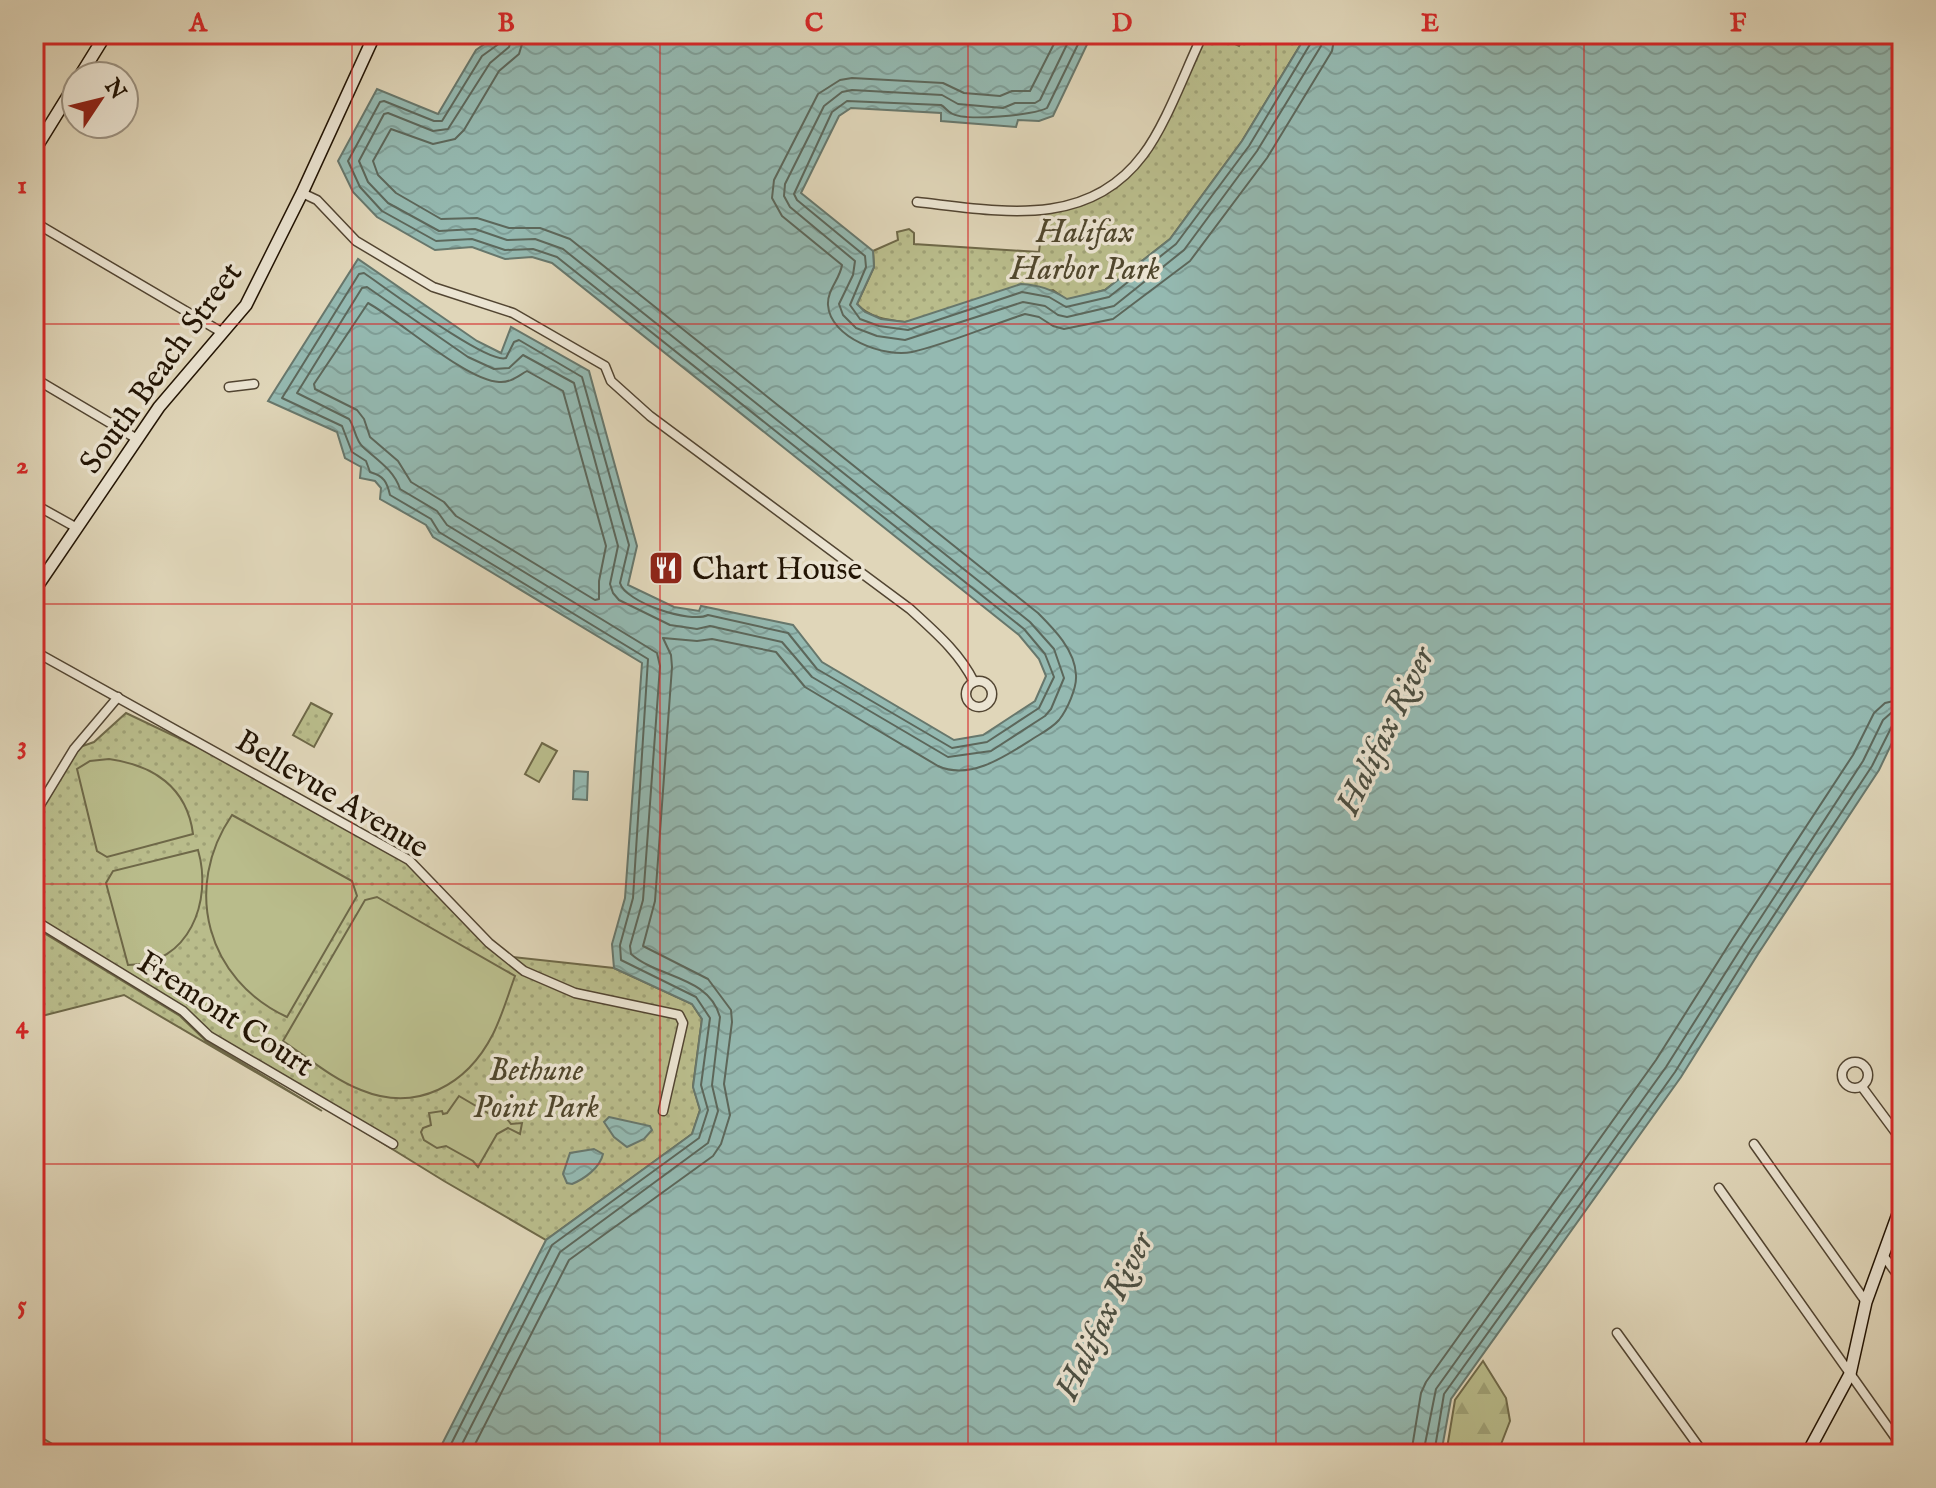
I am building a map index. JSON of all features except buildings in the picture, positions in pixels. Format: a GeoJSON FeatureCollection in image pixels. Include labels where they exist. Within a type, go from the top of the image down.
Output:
{"type":"FeatureCollection","features":[{"type":"Feature","properties":{"kind":"street"},"geometry":{"type":"LineString","coordinates":[[90,60],[106,34]]}},
{"type":"Feature","properties":{"kind":"street","name":"South Beach Street"},"geometry":{"type":"LineString","coordinates":[[34,591],[159,407],[246,305],[302,193],[375,34]]}},
{"type":"Feature","properties":{"kind":"street"},"geometry":{"type":"LineString","coordinates":[[917,202],[968,208],[1057,210],[1083,203],[1107,190],[1128,173],[1145,153],[1203,34]]}},
{"type":"Feature","properties":{"kind":"street"},"geometry":{"type":"LineString","coordinates":[[34,151],[60,109]]}},
{"type":"Feature","properties":{"kind":"street"},"geometry":{"type":"LineString","coordinates":[[302,193],[317,200],[356,241],[433,287],[513,313],[605,366],[611,381],[650,416],[910,609],[945,641],[965,664],[974,682]]}},
{"type":"Feature","properties":{"kind":"street"},"geometry":{"type":"LineString","coordinates":[[34,222],[223,333]]}},
{"type":"Feature","properties":{"kind":"street"},"geometry":{"type":"LineString","coordinates":[[34,378],[137,439]]}},
{"type":"Feature","properties":{"kind":"street"},"geometry":{"type":"LineString","coordinates":[[229,387],[254,384]]}},
{"type":"Feature","properties":{"kind":"street"},"geometry":{"type":"LineString","coordinates":[[34,504],[77,528]]}},
{"type":"Feature","properties":{"kind":"street","name":"Bellevue Avenue"},"geometry":{"type":"LineString","coordinates":[[34,651],[409,860],[489,943],[524,971],[575,993],[679,1015],[683,1023],[663,1111]]}},
{"type":"Feature","properties":{"kind":"street"},"geometry":{"type":"LineString","coordinates":[[34,815],[74,749],[118,697]]}},
{"type":"Feature","properties":{"kind":"street","name":"Fremont Court"},"geometry":{"type":"LineString","coordinates":[[34,920],[183,1011],[209,1036],[393,1144]]}},
{"type":"Feature","properties":{"kind":"street"},"geometry":{"type":"LineString","coordinates":[[1862,1087],[1902,1141]]}},
{"type":"Feature","properties":{"kind":"street"},"geometry":{"type":"LineString","coordinates":[[1754,1144],[1866,1302]]}},
{"type":"Feature","properties":{"kind":"street"},"geometry":{"type":"LineString","coordinates":[[1719,1188],[1902,1447]]}},
{"type":"Feature","properties":{"kind":"street"},"geometry":{"type":"LineString","coordinates":[[1807,1454],[1850,1374],[1866,1302],[1902,1203]]}},
{"type":"Feature","properties":{"kind":"street"},"geometry":{"type":"LineString","coordinates":[[1883,1255],[1902,1281]]}},
{"type":"Feature","properties":{"kind":"street"},"geometry":{"type":"LineString","coordinates":[[1617,1333],[1704,1454]]}},
{"type":"Feature","properties":{"kind":"green space","name":"Halifax Harbor Park"},"geometry":{"type":"Polygon","coordinates":[[[1245,34],[1307,34],[1242,141],[1170,239],[1105,290],[1067,300],[1053,290],[905,322],[873,315],[857,304],[874,267],[873,251],[898,240],[897,232],[909,229],[914,233],[914,244],[1039,252],[1044,210],[1107,190],[1145,153],[1202,35],[1223,38],[1239,46],[1245,34]]]}},
{"type":"Feature","properties":{"kind":"green space"},"geometry":{"type":"Polygon","coordinates":[[[311,703],[332,714],[314,747],[293,735],[311,703]]]}},
{"type":"Feature","properties":{"kind":"green space","name":"Bethune Point Park"},"geometry":{"type":"Polygon","coordinates":[[[126,713],[271,782],[409,860],[504,956],[614,968],[692,1004],[702,1019],[693,1086],[700,1110],[692,1134],[546,1240],[209,1036],[183,1011],[34,921],[34,815],[74,749],[94,742],[126,713]]]}},
{"type":"Feature","properties":{"kind":"green space"},"geometry":{"type":"Polygon","coordinates":[[[542,743],[557,751],[539,782],[525,774],[542,743]]]}},
{"type":"Feature","properties":{"kind":"green space"},"geometry":{"type":"Polygon","coordinates":[[[109,759],[140,767],[165,781],[184,803],[193,834],[107,857],[97,851],[77,769],[90,761],[109,759]]]}},
{"type":"Feature","properties":{"kind":"green space"},"geometry":{"type":"Polygon","coordinates":[[[232,815],[352,881],[357,896],[287,1017],[260,1001],[238,980],[221,956],[211,930],[206,901],[208,872],[217,843],[232,815]]]}},
{"type":"Feature","properties":{"kind":"green space"},"geometry":{"type":"Polygon","coordinates":[[[198,850],[202,889],[192,927],[167,954],[149,962],[128,965],[106,883],[113,871],[198,850]]]}},
{"type":"Feature","properties":{"kind":"green space"},"geometry":{"type":"Polygon","coordinates":[[[377,897],[515,976],[496,1027],[482,1052],[455,1080],[421,1096],[382,1096],[361,1090],[331,1074],[283,1041],[365,900],[377,897]]]}},
{"type":"Feature","properties":{"kind":"green space"},"geometry":{"type":"Polygon","coordinates":[[[34,927],[180,1016],[206,1041],[322,1111],[124,995],[34,1018],[34,927]]]}},
{"type":"Feature","properties":{"kind":"green space"},"geometry":{"type":"Polygon","coordinates":[[[459,1096],[493,1116],[503,1114],[511,1124],[522,1123],[520,1134],[508,1128],[497,1134],[478,1167],[446,1146],[437,1148],[424,1140],[421,1132],[431,1125],[429,1113],[447,1113],[459,1096]]]}},
{"type":"Feature","properties":{"kind":"green space"},"geometry":{"type":"Polygon","coordinates":[[[1483,1361],[1506,1398],[1510,1421],[1500,1447],[1505,1454],[1446,1454],[1455,1400],[1483,1361]]]}},
{"type":"Feature","properties":{"kind":"green space"},"geometry":{"type":"Polygon","coordinates":[[[34,1433],[61,1449],[58,1454],[34,1454],[34,1433]]]}},
{"type":"Feature","properties":{"kind":"water","name":"Halifax River"},"geometry":{"type":"Polygon","coordinates":[[[499,34],[1092,34],[1053,116],[1039,121],[1018,120],[1016,127],[941,121],[941,113],[851,108],[839,116],[801,193],[873,251],[874,267],[857,304],[865,312],[881,319],[905,322],[1021,284],[1045,288],[1067,299],[1105,290],[1170,239],[1242,141],[1307,34],[1902,34],[1902,722],[1879,770],[1681,1077],[1451,1399],[1441,1454],[437,1454],[546,1240],[692,1134],[700,1110],[693,1087],[702,1019],[692,1004],[614,968],[612,944],[625,898],[642,663],[433,537],[426,525],[380,499],[381,488],[375,481],[360,478],[361,467],[345,458],[337,432],[268,401],[358,259],[477,341],[501,353],[511,327],[589,371],[637,546],[628,585],[674,607],[699,611],[701,606],[793,625],[822,662],[954,740],[983,735],[1035,701],[1046,676],[1039,659],[1019,635],[552,263],[532,257],[505,259],[472,247],[435,250],[377,217],[353,192],[338,161],[377,89],[438,114],[476,50],[499,34]]]}},
{"type":"Feature","properties":{"kind":"water"},"geometry":{"type":"Polygon","coordinates":[[[574,771],[588,772],[587,800],[573,799],[574,771]]]}},
{"type":"Feature","properties":{"kind":"water"},"geometry":{"type":"Polygon","coordinates":[[[609,1117],[650,1126],[652,1130],[644,1139],[627,1147],[614,1137],[604,1122],[609,1117]]]}},
{"type":"Feature","properties":{"kind":"water"},"geometry":{"type":"Polygon","coordinates":[[[594,1149],[603,1154],[599,1164],[581,1179],[567,1183],[563,1174],[570,1153],[594,1149]]]}},
{"type":"Feature","properties":{"kind":"place","name":"Chart House"},"geometry":{"type":"Point","coordinates":[666,568]}}]}
